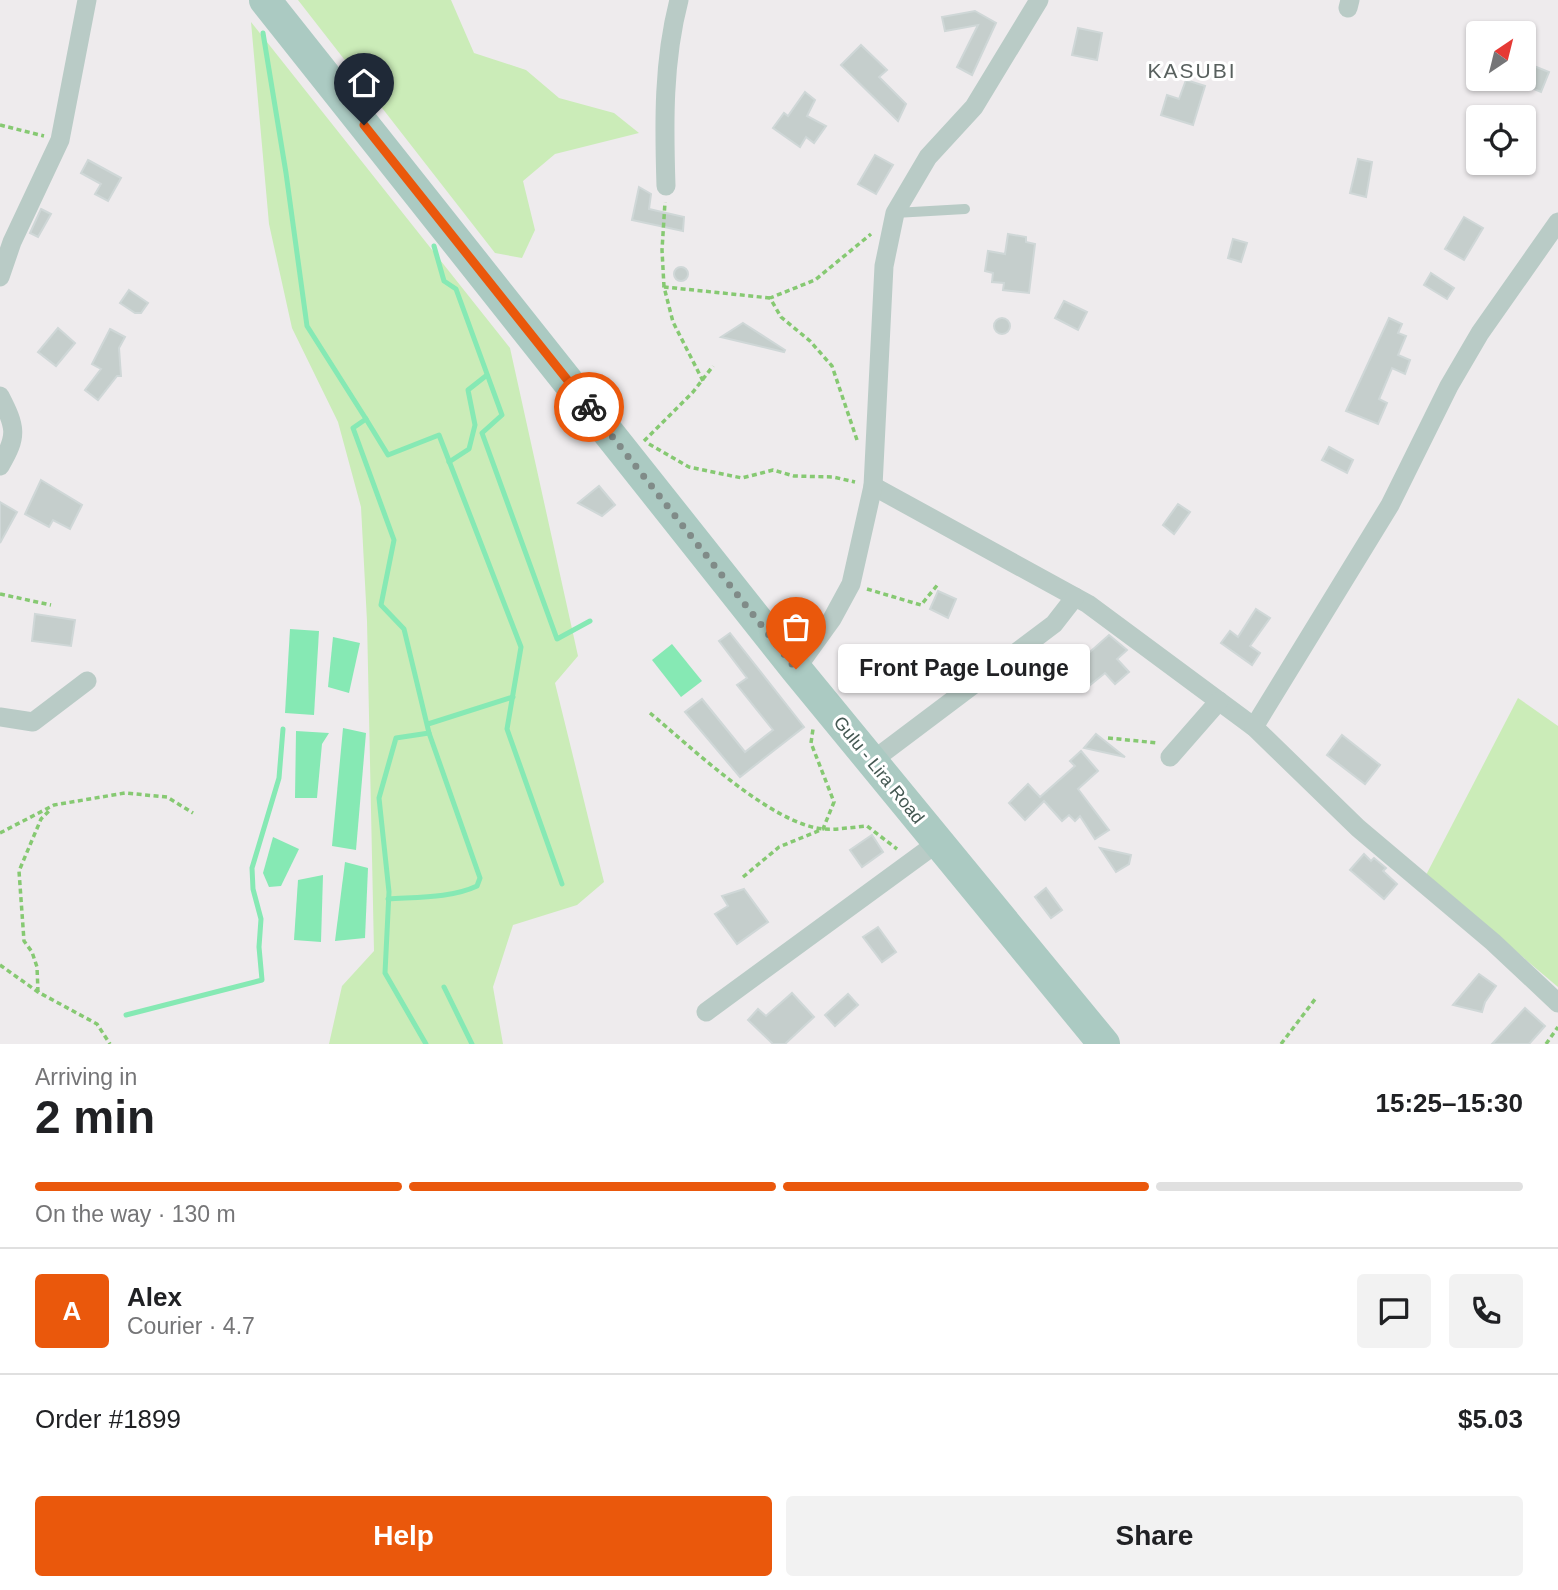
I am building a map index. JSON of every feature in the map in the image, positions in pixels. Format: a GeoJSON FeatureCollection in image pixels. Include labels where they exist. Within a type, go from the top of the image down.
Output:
{"type":"FeatureCollection","features":[{"type":"Feature","properties":{"kind":"main road","name":"Gulu - Lira Road"},"geometry":{"type":"LineString","coordinates":[[265,0],[872,761],[925,852],[1104,1044]]}},
{"type":"Feature","properties":{"kind":"street"},"geometry":{"type":"LineString","coordinates":[[0,277],[12,242],[60,140],[87,0]]}},
{"type":"Feature","properties":{"kind":"street"},"geometry":{"type":"LineString","coordinates":[[666,186],[664,122],[667,70],[679,0]]}},
{"type":"Feature","properties":{"kind":"street"},"geometry":{"type":"LineString","coordinates":[[796,669],[832,619],[851,584],[873,486],[883,340],[884,266],[895,213],[916,172],[984,93],[1039,0]]}},
{"type":"Feature","properties":{"kind":"street"},"geometry":{"type":"LineString","coordinates":[[1254,727],[1390,505],[1449,386],[1480,333],[1558,222]]}},
{"type":"Feature","properties":{"kind":"street"},"geometry":{"type":"LineString","coordinates":[[0,396],[14,432],[13,444],[0,466]]}},
{"type":"Feature","properties":{"kind":"street"},"geometry":{"type":"LineString","coordinates":[[873,486],[1075,597],[1121,626],[1254,727],[1359,828],[1493,942],[1558,1003]]}},
{"type":"Feature","properties":{"kind":"street"},"geometry":{"type":"LineString","coordinates":[[872,761],[1054,624],[1075,597]]}},
{"type":"Feature","properties":{"kind":"street"},"geometry":{"type":"LineString","coordinates":[[0,717],[33,722],[87,681]]}},
{"type":"Feature","properties":{"kind":"street"},"geometry":{"type":"LineString","coordinates":[[1170,757],[1219,701]]}},
{"type":"Feature","properties":{"kind":"street"},"geometry":{"type":"LineString","coordinates":[[706,1012],[925,852]]}},
{"type":"Feature","properties":{"kind":"lane"},"geometry":{"type":"LineString","coordinates":[[895,213],[965,209]]}},
{"type":"Feature","properties":{"kind":"path"},"geometry":{"type":"LineString","coordinates":[[0,125],[60,140]]}},
{"type":"Feature","properties":{"kind":"path"},"geometry":{"type":"LineString","coordinates":[[666,186],[662,250],[664,287],[673,322],[703,381]]}},
{"type":"Feature","properties":{"kind":"path"},"geometry":{"type":"LineString","coordinates":[[664,287],[769,298],[815,280],[895,213]]}},
{"type":"Feature","properties":{"kind":"path"},"geometry":{"type":"LineString","coordinates":[[769,298],[781,317],[810,341],[832,366],[853,433],[873,462]]}},
{"type":"Feature","properties":{"kind":"path"},"geometry":{"type":"LineString","coordinates":[[644,441],[703,381],[713,366]]}},
{"type":"Feature","properties":{"kind":"path"},"geometry":{"type":"LineString","coordinates":[[608,431],[644,441],[688,467],[742,478],[773,470],[794,477],[833,477],[873,486]]}},
{"type":"Feature","properties":{"kind":"path"},"geometry":{"type":"LineString","coordinates":[[851,584],[921,605],[939,583]]}},
{"type":"Feature","properties":{"kind":"path"},"geometry":{"type":"LineString","coordinates":[[0,594],[51,605]]}},
{"type":"Feature","properties":{"kind":"path"},"geometry":{"type":"LineString","coordinates":[[817,694],[811,743],[834,802],[822,829]]}},
{"type":"Feature","properties":{"kind":"path"},"geometry":{"type":"LineString","coordinates":[[650,713],[739,786],[787,817],[822,829]]}},
{"type":"Feature","properties":{"kind":"path"},"geometry":{"type":"LineString","coordinates":[[1108,738],[1166,743],[1186,740]]}},
{"type":"Feature","properties":{"kind":"path"},"geometry":{"type":"LineString","coordinates":[[0,833],[54,805],[125,793],[167,797],[193,813]]}},
{"type":"Feature","properties":{"kind":"path"},"geometry":{"type":"LineString","coordinates":[[37,992],[37,967],[33,952],[24,941],[19,871],[41,819],[54,805]]}},
{"type":"Feature","properties":{"kind":"path"},"geometry":{"type":"LineString","coordinates":[[743,877],[779,847],[822,829],[867,826],[925,852]]}},
{"type":"Feature","properties":{"kind":"path"},"geometry":{"type":"LineString","coordinates":[[0,965],[37,992],[97,1024],[110,1044]]}},
{"type":"Feature","properties":{"kind":"path"},"geometry":{"type":"LineString","coordinates":[[1281,1044],[1316,998]]}},
{"type":"Feature","properties":{"kind":"path"},"geometry":{"type":"LineString","coordinates":[[1546,1044],[1558,1027]]}},
{"type":"Feature","properties":{"kind":"shaded area"},"geometry":{"type":"Polygon","coordinates":[[[298,0],[451,0],[474,53],[526,70],[559,98],[614,113],[639,133],[555,154],[523,181],[535,230],[522,258],[495,253],[298,0]]]}},
{"type":"Feature","properties":{"kind":"shaded area"},"geometry":{"type":"Polygon","coordinates":[[[251,22],[510,348],[578,656],[555,683],[604,882],[577,905],[513,925],[493,987],[503,1044],[329,1044],[342,986],[374,951],[367,621],[361,507],[338,422],[292,328],[269,224],[251,22]]]}},
{"type":"Feature","properties":{"kind":"shaded area"},"geometry":{"type":"Polygon","coordinates":[[[290,629],[319,631],[314,715],[285,713],[290,629]]]}},
{"type":"Feature","properties":{"kind":"shaded area"},"geometry":{"type":"Polygon","coordinates":[[[333,637],[360,643],[349,693],[328,687],[333,637]]]}},
{"type":"Feature","properties":{"kind":"shaded area"},"geometry":{"type":"Polygon","coordinates":[[[672,644],[702,681],[681,697],[652,660],[672,644]]]}},
{"type":"Feature","properties":{"kind":"shaded area"},"geometry":{"type":"Polygon","coordinates":[[[1518,698],[1558,726],[1558,987],[1426,875],[1518,698]]]}},
{"type":"Feature","properties":{"kind":"shaded area"},"geometry":{"type":"Polygon","coordinates":[[[343,728],[366,733],[356,850],[332,846],[343,728]]]}},
{"type":"Feature","properties":{"kind":"shaded area"},"geometry":{"type":"Polygon","coordinates":[[[296,731],[329,733],[322,744],[317,798],[295,798],[296,731]]]}},
{"type":"Feature","properties":{"kind":"shaded area"},"geometry":{"type":"Polygon","coordinates":[[[273,837],[299,849],[281,886],[269,887],[263,873],[273,837]]]}},
{"type":"Feature","properties":{"kind":"shaded area"},"geometry":{"type":"Polygon","coordinates":[[[345,862],[368,868],[365,938],[335,941],[345,862]]]}},
{"type":"Feature","properties":{"kind":"shaded area"},"geometry":{"type":"Polygon","coordinates":[[[323,875],[321,942],[294,940],[298,880],[323,875]]]}},
{"type":"Feature","properties":{"kind":"building"},"geometry":{"type":"Polygon","coordinates":[[[975,11],[996,23],[972,75],[957,67],[978,25],[945,31],[942,17],[975,11]]]}},
{"type":"Feature","properties":{"kind":"building"},"geometry":{"type":"Polygon","coordinates":[[[1078,28],[1102,33],[1097,60],[1072,55],[1078,28]]]}},
{"type":"Feature","properties":{"kind":"building"},"geometry":{"type":"Polygon","coordinates":[[[861,45],[887,70],[879,77],[906,104],[898,121],[841,65],[861,45]]]}},
{"type":"Feature","properties":{"kind":"building"},"geometry":{"type":"Polygon","coordinates":[[[1536,67],[1549,72],[1541,92],[1536,90],[1536,67]]]}},
{"type":"Feature","properties":{"kind":"building"},"geometry":{"type":"Polygon","coordinates":[[[1186,80],[1205,86],[1193,125],[1161,115],[1167,95],[1179,99],[1186,80]]]}},
{"type":"Feature","properties":{"kind":"building"},"geometry":{"type":"Polygon","coordinates":[[[805,92],[815,100],[807,116],[826,126],[814,143],[806,137],[800,147],[773,128],[784,113],[788,116],[805,92]]]}},
{"type":"Feature","properties":{"kind":"building"},"geometry":{"type":"Polygon","coordinates":[[[875,155],[893,165],[876,194],[858,184],[875,155]]]}},
{"type":"Feature","properties":{"kind":"building"},"geometry":{"type":"Polygon","coordinates":[[[1358,159],[1372,162],[1366,197],[1350,193],[1358,159]]]}},
{"type":"Feature","properties":{"kind":"building"},"geometry":{"type":"Polygon","coordinates":[[[88,160],[121,178],[108,201],[95,194],[101,184],[81,173],[88,160]]]}},
{"type":"Feature","properties":{"kind":"building"},"geometry":{"type":"Polygon","coordinates":[[[639,187],[651,194],[649,209],[684,217],[683,231],[632,220],[639,187]]]}},
{"type":"Feature","properties":{"kind":"building"},"geometry":{"type":"Polygon","coordinates":[[[41,209],[51,214],[38,237],[30,233],[41,209]]]}},
{"type":"Feature","properties":{"kind":"building"},"geometry":{"type":"Polygon","coordinates":[[[1464,217],[1483,228],[1464,260],[1445,249],[1464,217]]]}},
{"type":"Feature","properties":{"kind":"building"},"geometry":{"type":"Polygon","coordinates":[[[1008,234],[1026,237],[1026,242],[1035,244],[1029,293],[1003,290],[1004,283],[992,282],[993,273],[985,271],[988,251],[1005,254],[1008,234]]]}},
{"type":"Feature","properties":{"kind":"building"},"geometry":{"type":"Polygon","coordinates":[[[1233,239],[1247,243],[1241,262],[1228,258],[1233,239]]]}},
{"type":"Feature","properties":{"kind":"building"},"geometry":{"type":"Polygon","coordinates":[[[678,267],[684,267],[688,274],[684,281],[678,281],[674,277],[674,271],[678,267]]]}},
{"type":"Feature","properties":{"kind":"building"},"geometry":{"type":"Polygon","coordinates":[[[1431,273],[1454,288],[1447,299],[1424,285],[1431,273]]]}},
{"type":"Feature","properties":{"kind":"building"},"geometry":{"type":"Polygon","coordinates":[[[129,290],[148,303],[141,313],[135,313],[120,303],[129,290]]]}},
{"type":"Feature","properties":{"kind":"building"},"geometry":{"type":"Polygon","coordinates":[[[1064,301],[1087,312],[1078,330],[1055,318],[1064,301]]]}},
{"type":"Feature","properties":{"kind":"building"},"geometry":{"type":"Polygon","coordinates":[[[999,318],[1005,318],[1010,326],[1008,332],[999,334],[994,329],[994,323],[999,318]]]}},
{"type":"Feature","properties":{"kind":"building"},"geometry":{"type":"Polygon","coordinates":[[[1389,318],[1402,324],[1398,333],[1406,336],[1398,355],[1410,360],[1405,374],[1392,368],[1379,399],[1387,403],[1378,424],[1346,411],[1389,318]]]}},
{"type":"Feature","properties":{"kind":"building"},"geometry":{"type":"Polygon","coordinates":[[[743,323],[785,350],[784,352],[721,337],[743,323]]]}},
{"type":"Feature","properties":{"kind":"building"},"geometry":{"type":"Polygon","coordinates":[[[58,328],[75,343],[56,366],[38,352],[58,328]]]}},
{"type":"Feature","properties":{"kind":"building"},"geometry":{"type":"Polygon","coordinates":[[[110,329],[125,337],[119,348],[121,376],[117,376],[98,400],[85,390],[101,369],[92,364],[110,329]]]}},
{"type":"Feature","properties":{"kind":"building"},"geometry":{"type":"Polygon","coordinates":[[[1329,447],[1353,460],[1347,473],[1322,460],[1329,447]]]}},
{"type":"Feature","properties":{"kind":"building"},"geometry":{"type":"Polygon","coordinates":[[[41,480],[82,505],[70,529],[53,520],[49,527],[25,514],[41,480]]]}},
{"type":"Feature","properties":{"kind":"building"},"geometry":{"type":"Polygon","coordinates":[[[599,486],[615,505],[602,516],[578,503],[599,486]]]}},
{"type":"Feature","properties":{"kind":"building"},"geometry":{"type":"Polygon","coordinates":[[[0,502],[17,512],[0,543],[0,502]]]}},
{"type":"Feature","properties":{"kind":"building"},"geometry":{"type":"Polygon","coordinates":[[[1178,504],[1190,512],[1174,534],[1163,525],[1178,504]]]}},
{"type":"Feature","properties":{"kind":"building"},"geometry":{"type":"Polygon","coordinates":[[[938,591],[956,599],[948,618],[930,609],[938,591]]]}},
{"type":"Feature","properties":{"kind":"building"},"geometry":{"type":"Polygon","coordinates":[[[1256,609],[1270,618],[1250,646],[1260,653],[1252,665],[1221,643],[1230,631],[1238,637],[1256,609]]]}},
{"type":"Feature","properties":{"kind":"building"},"geometry":{"type":"Polygon","coordinates":[[[35,614],[75,620],[71,646],[32,641],[35,614]]]}},
{"type":"Feature","properties":{"kind":"building"},"geometry":{"type":"Polygon","coordinates":[[[730,633],[804,727],[740,777],[685,712],[702,699],[745,752],[773,730],[737,685],[747,678],[719,641],[730,633]]]}},
{"type":"Feature","properties":{"kind":"building"},"geometry":{"type":"Polygon","coordinates":[[[1109,635],[1127,650],[1117,659],[1129,672],[1115,684],[1105,673],[1090,685],[1074,666],[1109,635]]]}},
{"type":"Feature","properties":{"kind":"building"},"geometry":{"type":"Polygon","coordinates":[[[1096,734],[1125,757],[1084,748],[1096,734]]]}},
{"type":"Feature","properties":{"kind":"building"},"geometry":{"type":"Polygon","coordinates":[[[1342,735],[1380,765],[1365,784],[1327,755],[1342,735]]]}},
{"type":"Feature","properties":{"kind":"building"},"geometry":{"type":"Polygon","coordinates":[[[1081,751],[1098,771],[1078,789],[1109,830],[1095,839],[1080,816],[1075,821],[1069,815],[1062,821],[1044,801],[1025,820],[1009,803],[1028,784],[1040,797],[1075,766],[1070,761],[1081,751]]]}},
{"type":"Feature","properties":{"kind":"building"},"geometry":{"type":"Polygon","coordinates":[[[872,835],[883,852],[862,867],[850,850],[872,835]]]}},
{"type":"Feature","properties":{"kind":"building"},"geometry":{"type":"Polygon","coordinates":[[[1100,848],[1131,855],[1129,864],[1116,872],[1100,848]]]}},
{"type":"Feature","properties":{"kind":"building"},"geometry":{"type":"Polygon","coordinates":[[[1364,854],[1371,861],[1374,858],[1386,868],[1383,871],[1397,884],[1384,899],[1350,870],[1364,854]]]}},
{"type":"Feature","properties":{"kind":"building"},"geometry":{"type":"Polygon","coordinates":[[[1046,888],[1062,910],[1051,918],[1035,897],[1046,888]]]}},
{"type":"Feature","properties":{"kind":"building"},"geometry":{"type":"Polygon","coordinates":[[[744,889],[768,922],[737,944],[715,914],[728,906],[722,896],[744,889]]]}},
{"type":"Feature","properties":{"kind":"building"},"geometry":{"type":"Polygon","coordinates":[[[878,927],[896,952],[882,962],[863,937],[878,927]]]}},
{"type":"Feature","properties":{"kind":"building"},"geometry":{"type":"Polygon","coordinates":[[[1479,974],[1496,986],[1482,1012],[1453,1005],[1479,974]]]}},
{"type":"Feature","properties":{"kind":"building"},"geometry":{"type":"Polygon","coordinates":[[[792,993],[814,1017],[785,1044],[773,1044],[748,1020],[758,1009],[766,1016],[792,993]]]}},
{"type":"Feature","properties":{"kind":"building"},"geometry":{"type":"Polygon","coordinates":[[[848,994],[858,1005],[835,1026],[825,1015],[848,994]]]}},
{"type":"Feature","properties":{"kind":"building"},"geometry":{"type":"Polygon","coordinates":[[[1525,1008],[1545,1026],[1529,1044],[1492,1044],[1525,1008]]]}},
{"type":"Feature","properties":{"kind":"waterway"},"geometry":{"type":"LineString","coordinates":[[263,33],[307,326],[366,419],[353,428],[394,540],[381,605],[404,629],[429,733],[396,738],[379,798],[389,892],[385,973],[426,1044]]}},
{"type":"Feature","properties":{"kind":"waterway"},"geometry":{"type":"LineString","coordinates":[[434,246],[444,281],[456,289],[502,415],[482,433],[557,639],[590,621]]}},
{"type":"Feature","properties":{"kind":"waterway"},"geometry":{"type":"LineString","coordinates":[[449,462],[469,449],[475,425],[468,390],[487,375]]}},
{"type":"Feature","properties":{"kind":"waterway"},"geometry":{"type":"LineString","coordinates":[[366,419],[388,455],[439,435],[521,647],[507,729],[562,884]]}},
{"type":"Feature","properties":{"kind":"waterway"},"geometry":{"type":"LineString","coordinates":[[428,724],[513,697]]}},
{"type":"Feature","properties":{"kind":"waterway"},"geometry":{"type":"LineString","coordinates":[[126,1015],[262,980],[259,947],[261,919],[253,889],[252,868],[279,778],[283,729]]}},
{"type":"Feature","properties":{"kind":"waterway"},"geometry":{"type":"LineString","coordinates":[[388,899],[457,893],[477,886],[480,878],[429,733]]}},
{"type":"Feature","properties":{"kind":"waterway"},"geometry":{"type":"LineString","coordinates":[[444,987],[472,1044]]}},
{"type":"Feature","properties":{"kind":"way so far"},"geometry":{"type":"LineString","coordinates":[[589,407],[796,669]]}},
{"type":"Feature","properties":{"kind":"place","name":"Front Page Lounge"},"geometry":{"type":"Point","coordinates":[796,669]}},
{"type":"Feature","properties":{"kind":"district","name":"KASUBI"},"geometry":{"type":"Point","coordinates":[1192,70]}},
{"type":"Feature","properties":{"kind":"route"},"geometry":{"type":"LineString","coordinates":[[364,125],[589,407]]}}]}
